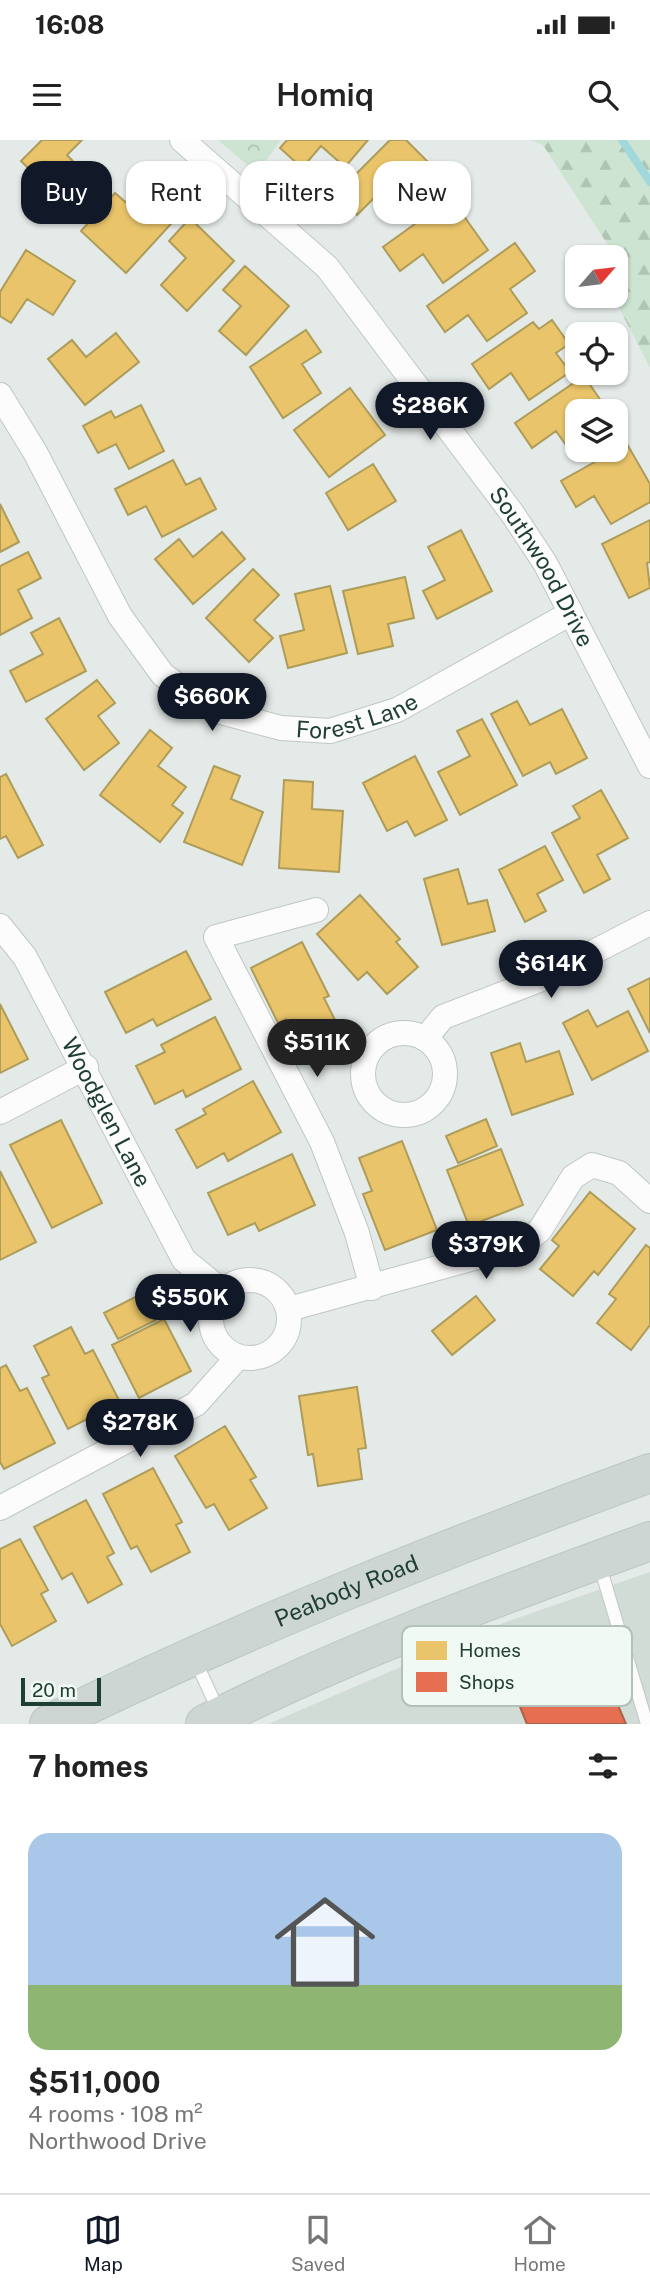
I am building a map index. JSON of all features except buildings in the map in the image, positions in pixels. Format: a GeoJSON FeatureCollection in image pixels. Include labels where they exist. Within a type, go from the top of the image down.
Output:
{"type":"FeatureCollection","features":[{"type":"Feature","properties":{"kind":"main road","name":"Peabody Road"},"geometry":{"type":"LineString","coordinates":[[49,1724],[326,1598],[479,1536],[650,1474]]}},
{"type":"Feature","properties":{"kind":"main road"},"geometry":{"type":"LineString","coordinates":[[428,1626],[650,1541]]}},
{"type":"Feature","properties":{"kind":"main road"},"geometry":{"type":"LineString","coordinates":[[217,1721],[402,1638]]}},
{"type":"Feature","properties":{"kind":"street","name":"Southwood Drive"},"geometry":{"type":"LineString","coordinates":[[182,140],[327,267],[512,513],[545,563],[650,766]]}},
{"type":"Feature","properties":{"kind":"street","name":"Forest Lane"},"geometry":{"type":"LineString","coordinates":[[0,395],[35,452],[120,616],[163,675],[213,710],[281,728],[330,731],[397,710],[571,613]]}},
{"type":"Feature","properties":{"kind":"street"},"geometry":{"type":"LineString","coordinates":[[316,910],[216,937],[322,1142],[357,1233],[372,1288]]}},
{"type":"Feature","properties":{"kind":"street"},"geometry":{"type":"LineString","coordinates":[[425,1039],[443,1017],[539,980],[650,923]]}},
{"type":"Feature","properties":{"kind":"street","name":"Woodglen Lane"},"geometry":{"type":"LineString","coordinates":[[0,926],[25,957],[86,1067],[184,1260],[222,1291]]}},
{"type":"Feature","properties":{"kind":"street"},"geometry":{"type":"LineString","coordinates":[[0,1112],[86,1067]]}},
{"type":"Feature","properties":{"kind":"street"},"geometry":{"type":"LineString","coordinates":[[289,1309],[521,1245],[540,1230],[573,1177],[592,1165],[620,1173],[650,1201]]}},
{"type":"Feature","properties":{"kind":"street"},"geometry":{"type":"LineString","coordinates":[[240,1280],[261,1280],[279,1291],[289,1309],[288,1330],[278,1348],[259,1358],[238,1357],[221,1346],[212,1328],[212,1308],[222,1291],[240,1280]]}},
{"type":"Feature","properties":{"kind":"street"},"geometry":{"type":"LineString","coordinates":[[0,1507],[196,1404],[238,1357]]}},
{"type":"Feature","properties":{"kind":"lane"},"geometry":{"type":"LineString","coordinates":[[598,1560],[617,1626]]}},
{"type":"Feature","properties":{"kind":"lane"},"geometry":{"type":"LineString","coordinates":[[193,1657],[217,1721]]}},
{"type":"Feature","properties":{"kind":"lane"},"geometry":{"type":"LineString","coordinates":[[632,1676],[646,1724]]}},
{"type":"Feature","properties":{"kind":"shaded area"},"geometry":{"type":"Polygon","coordinates":[[[650,1572],[650,1724],[268,1724],[402,1666],[402,1706],[632,1706],[632,1626],[496,1626],[650,1572]]]}},
{"type":"Feature","properties":{"kind":"green space"},"geometry":{"type":"Polygon","coordinates":[[[218,140],[281,140],[266,161],[243,161],[218,140]]]}},
{"type":"Feature","properties":{"kind":"green space"},"geometry":{"type":"Polygon","coordinates":[[[531,140],[650,140],[650,368],[619,308],[628,308],[628,245],[608,245],[543,145],[531,140]]]}},
{"type":"Feature","properties":{"kind":"waterway"},"geometry":{"type":"LineString","coordinates":[[622,140],[650,182]]}}]}
